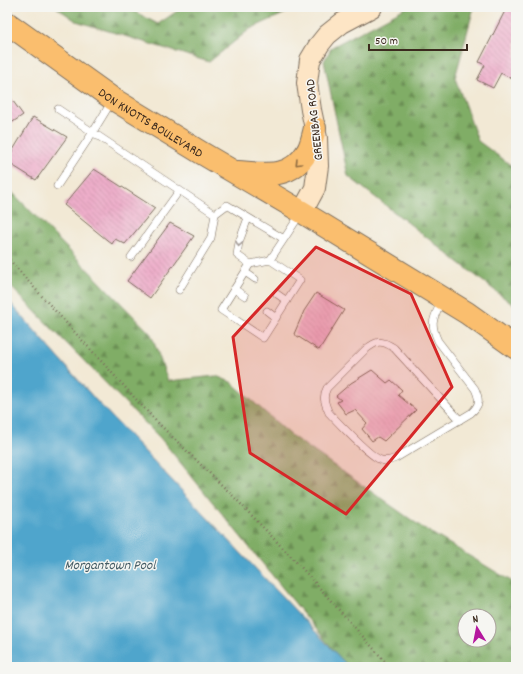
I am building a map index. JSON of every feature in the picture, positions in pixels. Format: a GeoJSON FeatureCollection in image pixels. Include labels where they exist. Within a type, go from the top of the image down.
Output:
{"type":"FeatureCollection","features":[{"type":"Feature","properties":{"kind":"main road","name":"GREENBAG ROAD"},"geometry":{"type":"LineString","coordinates":[[302,212],[315,188],[318,166],[317,138],[307,83],[310,60],[327,35],[342,22],[372,7]]}},
{"type":"Feature","properties":{"kind":"main road","name":"DON KNOTTS BOULEVARD"},"geometry":{"type":"LineString","coordinates":[[7,23],[114,99],[467,313],[516,348]]}},
{"type":"Feature","properties":{"kind":"main road"},"geometry":{"type":"LineString","coordinates":[[233,172],[278,174],[290,170],[299,163],[308,151],[315,128]]}},
{"type":"Feature","properties":{"kind":"lane"},"geometry":{"type":"LineString","coordinates":[[57,186],[114,99]]}},
{"type":"Feature","properties":{"kind":"lane"},"geometry":{"type":"LineString","coordinates":[[58,109],[215,214]]}},
{"type":"Feature","properties":{"kind":"lane"},"geometry":{"type":"LineString","coordinates":[[131,257],[179,191]]}},
{"type":"Feature","properties":{"kind":"lane"},"geometry":{"type":"LineString","coordinates":[[178,290],[212,238],[215,214],[227,205],[284,239]]}},
{"type":"Feature","properties":{"kind":"lane"},"geometry":{"type":"LineString","coordinates":[[248,218],[238,242],[237,255],[250,264],[270,260],[302,212]]}},
{"type":"Feature","properties":{"kind":"lane"},"geometry":{"type":"LineString","coordinates":[[250,264],[221,310],[263,338],[300,280],[270,260]]}},
{"type":"Feature","properties":{"kind":"lane"},"geometry":{"type":"LineString","coordinates":[[245,272],[255,279]]}},
{"type":"Feature","properties":{"kind":"lane"},"geometry":{"type":"LineString","coordinates":[[234,289],[245,296]]}},
{"type":"Feature","properties":{"kind":"lane"},"geometry":{"type":"LineString","coordinates":[[277,294],[287,302]]}},
{"type":"Feature","properties":{"kind":"lane"},"geometry":{"type":"LineString","coordinates":[[442,298],[435,316],[433,325],[434,332],[438,341],[475,389],[478,396],[477,408],[460,420],[396,458],[391,460],[380,460],[368,452],[325,406],[324,393],[327,388],[365,350],[377,342],[386,343],[394,348],[460,420]]}},
{"type":"Feature","properties":{"kind":"lane"},"geometry":{"type":"LineString","coordinates":[[267,311],[276,318]]}},
{"type":"Feature","properties":{"kind":"path"},"geometry":{"type":"LineString","coordinates":[[7,257],[155,420],[234,497],[300,566],[390,667]]}},
{"type":"Feature","properties":{"kind":"highlighted area"},"geometry":{"type":"Polygon","coordinates":[[[316,247],[411,294],[452,387],[346,514],[250,453],[233,337],[316,247]]]}},
{"type":"Feature","properties":{"kind":"green space"},"geometry":{"type":"Polygon","coordinates":[[[56,7],[126,7],[158,24],[183,7],[299,7],[250,29],[209,62],[76,21],[56,7]]]}},
{"type":"Feature","properties":{"kind":"green space"},"geometry":{"type":"Polygon","coordinates":[[[407,7],[474,7],[455,78],[478,141],[516,169],[516,307],[348,176],[324,61],[332,47],[407,7]]]}},
{"type":"Feature","properties":{"kind":"green space"},"geometry":{"type":"Polygon","coordinates":[[[7,187],[151,334],[168,381],[216,376],[231,382],[292,436],[423,528],[516,584],[516,667],[347,667],[161,439],[7,283],[7,187]]]}},
{"type":"Feature","properties":{"kind":"water","name":"Morgantown Pool"},"geometry":{"type":"Polygon","coordinates":[[[7,299],[94,398],[349,667],[7,667],[7,299]]]}},
{"type":"Feature","properties":{"kind":"building"},"geometry":{"type":"Polygon","coordinates":[[[507,7],[516,7],[516,81],[501,73],[493,88],[477,80],[485,65],[479,62],[507,7]]]}},
{"type":"Feature","properties":{"kind":"building"},"geometry":{"type":"Polygon","coordinates":[[[10,97],[23,115],[7,126],[7,99],[10,97]]]}},
{"type":"Feature","properties":{"kind":"building"},"geometry":{"type":"Polygon","coordinates":[[[33,117],[67,137],[36,180],[7,162],[33,117]]]}},
{"type":"Feature","properties":{"kind":"building"},"geometry":{"type":"Polygon","coordinates":[[[94,169],[155,208],[125,244],[115,239],[112,244],[64,205],[94,169]]]}},
{"type":"Feature","properties":{"kind":"building"},"geometry":{"type":"Polygon","coordinates":[[[170,223],[194,236],[150,298],[127,281],[170,223]]]}},
{"type":"Feature","properties":{"kind":"building"},"geometry":{"type":"Polygon","coordinates":[[[316,293],[344,310],[319,350],[294,334],[304,311],[316,293]]]}},
{"type":"Feature","properties":{"kind":"building"},"geometry":{"type":"Polygon","coordinates":[[[372,370],[387,383],[391,380],[402,390],[398,395],[416,410],[384,441],[378,437],[372,441],[362,429],[367,423],[355,410],[346,414],[337,402],[341,400],[336,396],[351,383],[372,370]]]}}]}
